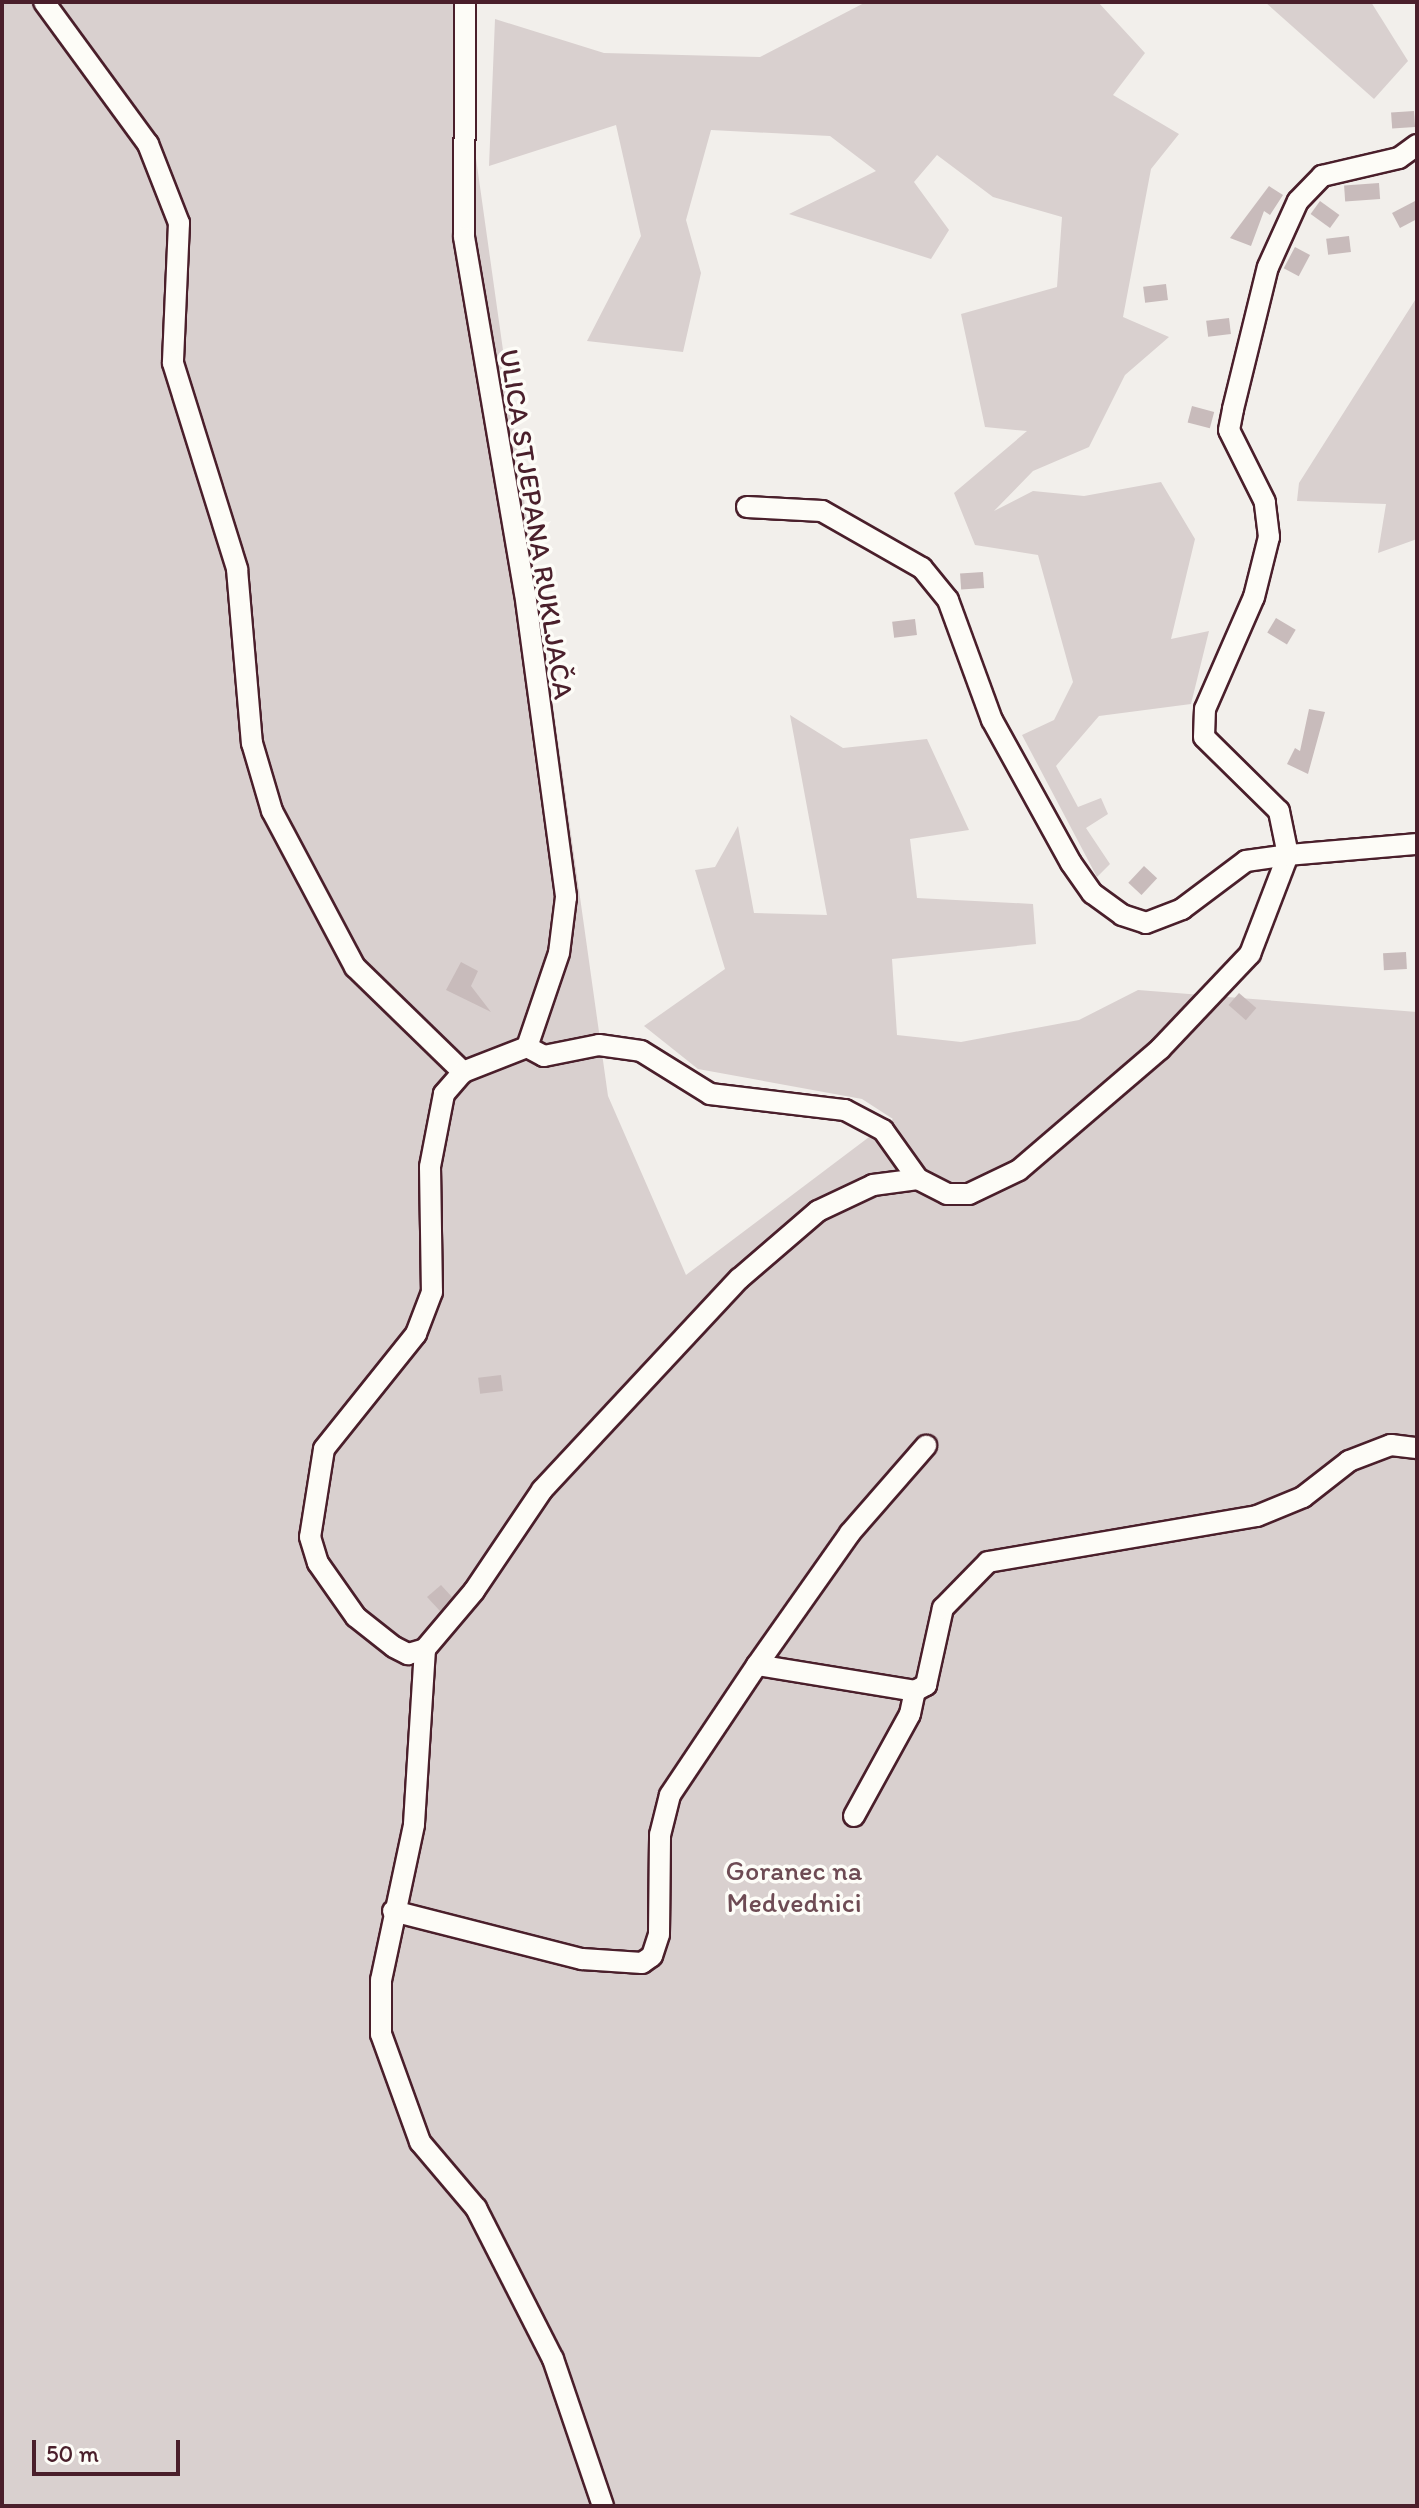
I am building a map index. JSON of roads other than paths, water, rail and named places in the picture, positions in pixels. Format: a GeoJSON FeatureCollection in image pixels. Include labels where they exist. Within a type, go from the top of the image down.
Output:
{"type":"FeatureCollection","features":[{"type":"Feature","properties":{"kind":"street"},"geometry":{"type":"LineString","coordinates":[[44,2],[148,144],[179,223],[173,363],[237,569],[252,743],[272,811],[355,967],[463,1072]]}},
{"type":"Feature","properties":{"kind":"street","name":"ULICA STJEPANA RUKLJAČA"},"geometry":{"type":"LineString","coordinates":[[465,2],[464,237],[525,593],[566,897],[559,953],[527,1047]]}},
{"type":"Feature","properties":{"kind":"street"},"geometry":{"type":"LineString","coordinates":[[425,1649],[394,1647],[356,1617],[318,1563],[310,1537],[324,1449],[416,1334],[432,1292],[430,1167],[444,1094],[463,1072],[527,1047],[544,1056],[599,1045],[641,1051],[710,1094],[845,1110],[883,1130],[918,1179],[947,1194],[969,1194],[1019,1170],[1160,1049],[1250,954],[1288,855],[1279,811],[1204,737],[1205,709],[1254,597],[1269,537],[1265,502],[1229,430],[1233,409],[1268,267],[1298,201],[1322,176],[1399,158],[1417,145]]}},
{"type":"Feature","properties":{"kind":"street"},"geometry":{"type":"LineString","coordinates":[[747,507],[822,511],[922,568],[948,600],[992,720],[1071,863],[1092,893],[1122,915],[1146,923],[1182,909],[1246,861],[1417,844]]}},
{"type":"Feature","properties":{"kind":"street"},"geometry":{"type":"LineString","coordinates":[[603,2506],[553,2359],[476,2208],[420,2142],[388,2067],[381,1980],[393,1911],[414,1825],[425,1649],[474,1591],[542,1490],[739,1279],[818,1211],[873,1185],[918,1179]]}},
{"type":"Feature","properties":{"kind":"street"},"geometry":{"type":"LineString","coordinates":[[854,1816],[915,1691],[926,1685],[943,1608],[988,1562],[1257,1516],[1303,1497],[1349,1461],[1391,1445],[1417,1448]]}},
{"type":"Feature","properties":{"kind":"street"},"geometry":{"type":"LineString","coordinates":[[393,1911],[582,1959],[642,1963],[652,1956],[660,1835],[670,1795],[850,1533],[926,1446]]}},
{"type":"Feature","properties":{"kind":"street"},"geometry":{"type":"LineString","coordinates":[[757,1665],[915,1691]]}},
{"type":"Feature","properties":{"kind":"park label","name":"Goranec na Medvednici"},"geometry":{"type":"Point","coordinates":[794,1886]}}]}
